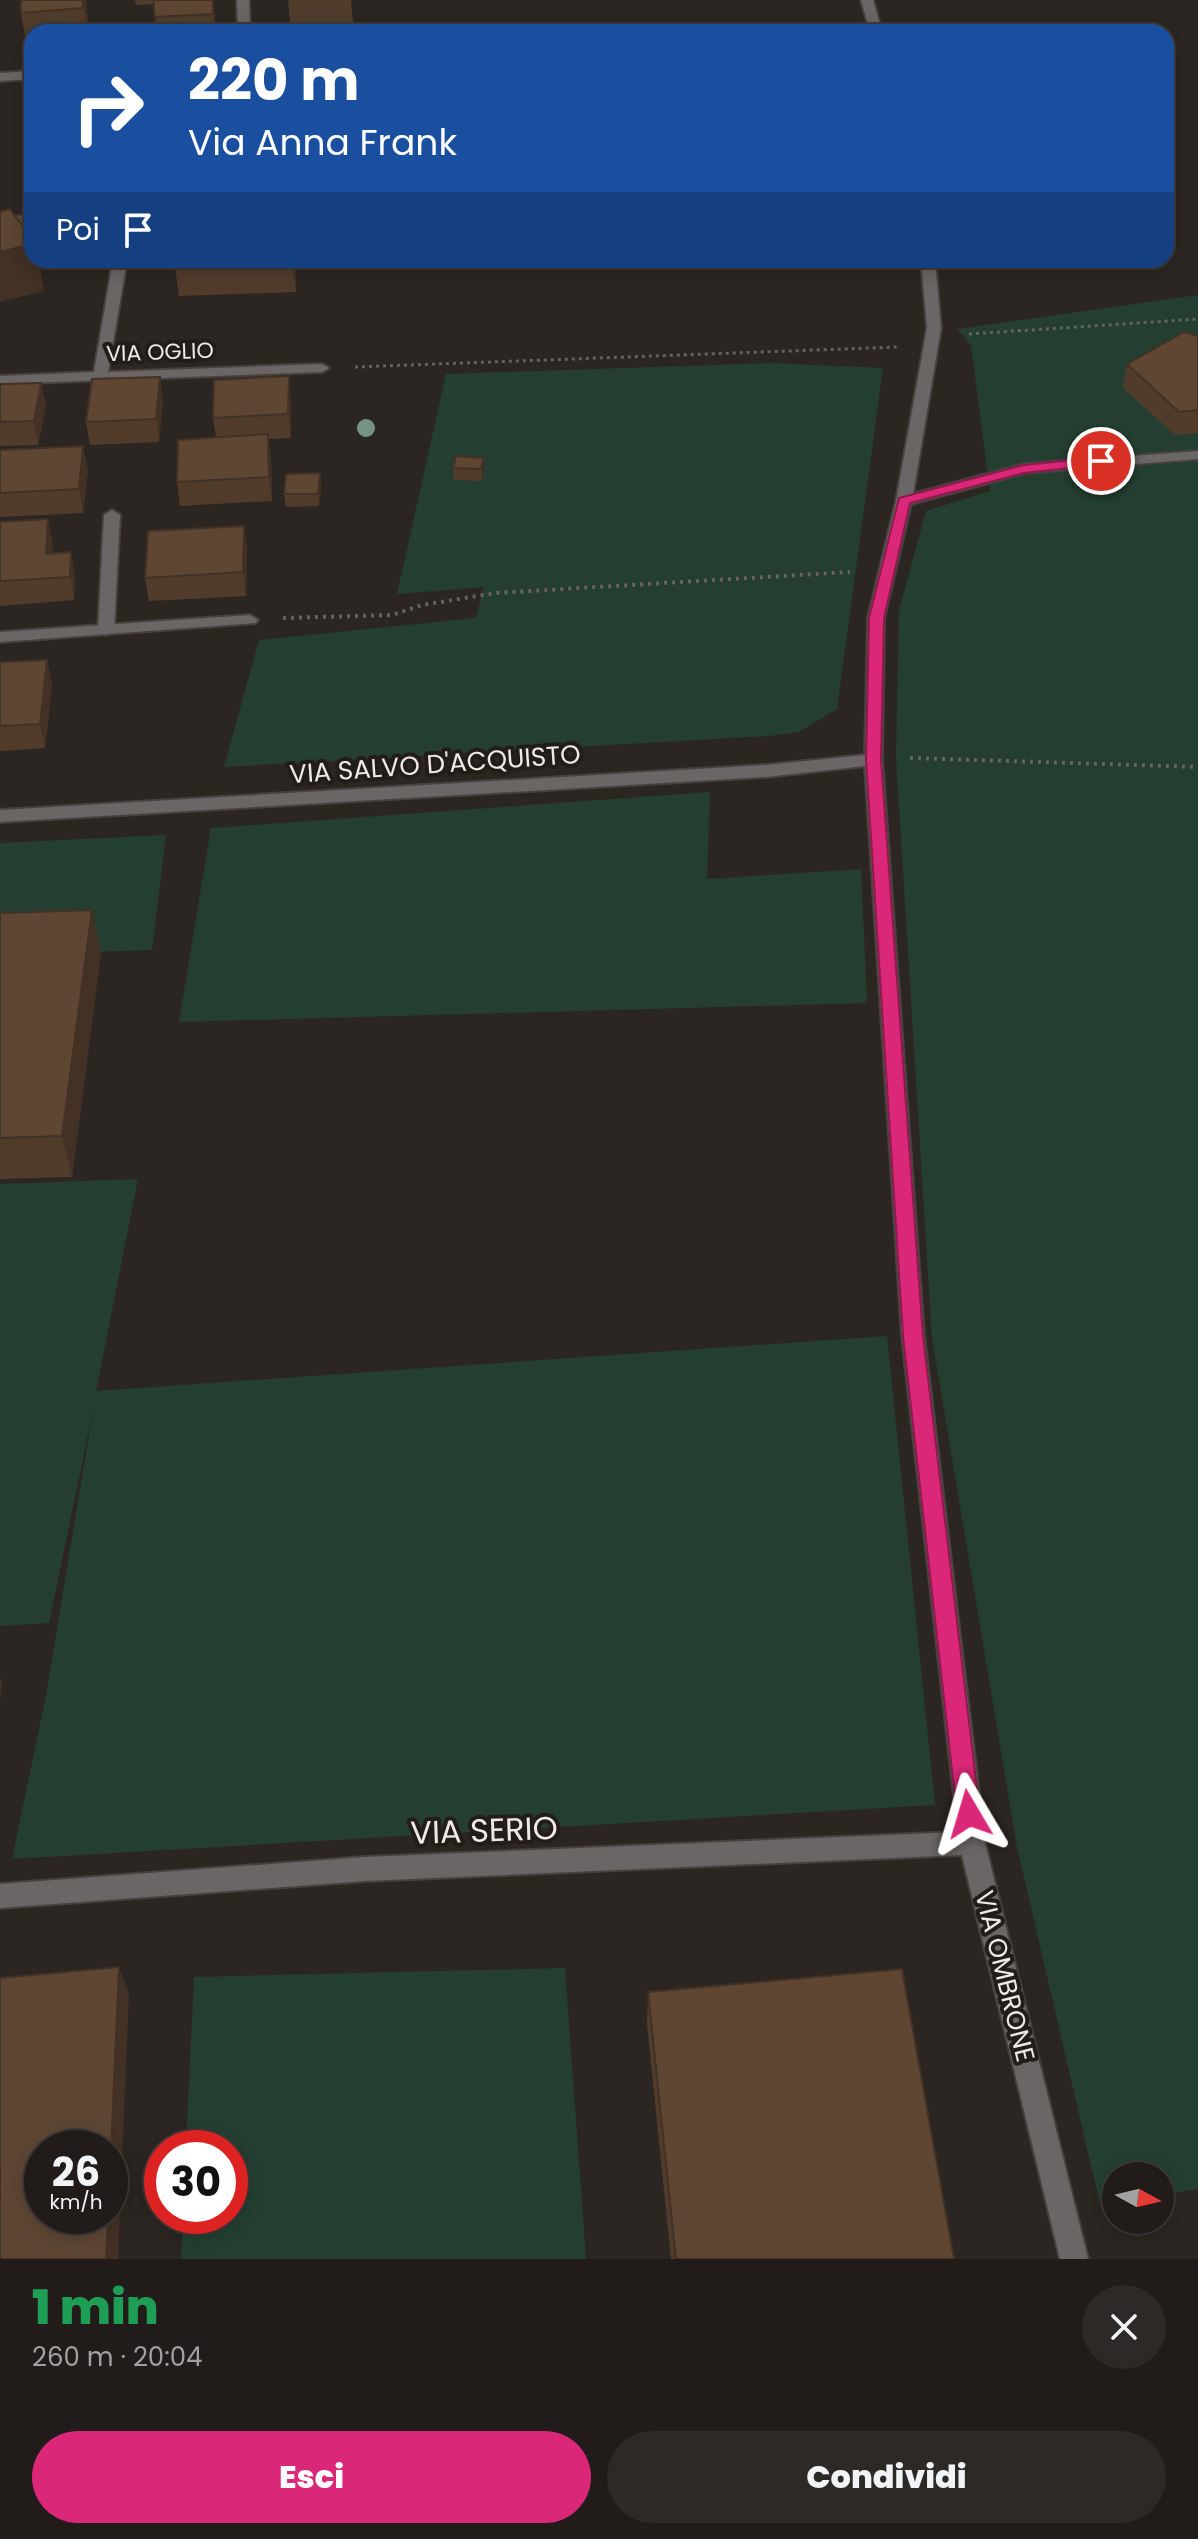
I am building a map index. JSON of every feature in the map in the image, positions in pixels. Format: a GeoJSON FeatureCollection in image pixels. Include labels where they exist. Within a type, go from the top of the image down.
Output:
{"type":"FeatureCollection","features":[{"type":"Feature","properties":{"kind":"street"},"geometry":{"type":"LineString","coordinates":[[243,0],[244,24]]}},
{"type":"Feature","properties":{"kind":"street"},"geometry":{"type":"LineString","coordinates":[[867,0],[874,24]]}},
{"type":"Feature","properties":{"kind":"street"},"geometry":{"type":"LineString","coordinates":[[0,77],[24,76]]}},
{"type":"Feature","properties":{"kind":"street"},"geometry":{"type":"LineString","coordinates":[[100,376],[119,268]]}},
{"type":"Feature","properties":{"kind":"street","name":"VIA OMBRONE"},"geometry":{"type":"LineString","coordinates":[[929,268],[934,328],[904,501],[876,618],[873,760],[913,1336],[972,1843],[1074,2259]]}},
{"type":"Feature","properties":{"kind":"street","name":"VIA OGLIO"},"geometry":{"type":"LineString","coordinates":[[0,380],[322,368]]}},
{"type":"Feature","properties":{"kind":"street"},"geometry":{"type":"LineString","coordinates":[[904,501],[1024,469],[1198,455]]}},
{"type":"Feature","properties":{"kind":"street"},"geometry":{"type":"LineString","coordinates":[[106,630],[112,515]]}},
{"type":"Feature","properties":{"kind":"street"},"geometry":{"type":"LineString","coordinates":[[0,637],[250,620]]}},
{"type":"Feature","properties":{"kind":"street","name":"VIA SALVO D'ACQUISTO"},"geometry":{"type":"LineString","coordinates":[[0,816],[766,771],[873,760]]}},
{"type":"Feature","properties":{"kind":"street","name":"VIA SERIO"},"geometry":{"type":"LineString","coordinates":[[0,1896],[365,1869],[972,1843]]}},
{"type":"Feature","properties":{"kind":"path"},"geometry":{"type":"LineString","coordinates":[[322,368],[931,345],[970,334],[1198,319]]}},
{"type":"Feature","properties":{"kind":"path"},"geometry":{"type":"LineString","coordinates":[[250,620],[392,615],[422,605],[496,593],[887,570]]}},
{"type":"Feature","properties":{"kind":"path"},"geometry":{"type":"LineString","coordinates":[[873,760],[1198,767]]}},
{"type":"Feature","properties":{"kind":"green space"},"geometry":{"type":"Polygon","coordinates":[[[1198,295],[1198,2189],[1174,2193],[1174,2162],[1102,2162],[1100,2204],[1017,1847],[932,1338],[896,758],[899,610],[926,511],[990,491],[971,345],[957,329],[1198,295]]]}},
{"type":"Feature","properties":{"kind":"green space"},"geometry":{"type":"Polygon","coordinates":[[[769,363],[883,368],[837,709],[799,732],[769,736],[224,767],[259,640],[476,618],[484,587],[397,594],[446,374],[769,363]]]}},
{"type":"Feature","properties":{"kind":"green space"},"geometry":{"type":"Polygon","coordinates":[[[710,792],[707,879],[861,869],[867,1003],[179,1022],[211,828],[710,792]]]}},
{"type":"Feature","properties":{"kind":"green space"},"geometry":{"type":"Polygon","coordinates":[[[166,835],[152,950],[0,955],[0,843],[166,835]]]}},
{"type":"Feature","properties":{"kind":"green space"},"geometry":{"type":"Polygon","coordinates":[[[138,1179],[96,1391],[887,1336],[935,1805],[12,1859],[46,1696],[93,1410],[49,1623],[0,1626],[0,1184],[138,1179]]]}},
{"type":"Feature","properties":{"kind":"green space"},"geometry":{"type":"Polygon","coordinates":[[[565,1968],[586,2259],[181,2259],[182,2234],[248,2234],[248,2130],[187,2130],[194,1977],[565,1968]]]}},
{"type":"Feature","properties":{"kind":"building"},"geometry":{"type":"Polygon","coordinates":[[[21,0],[83,0],[83,8],[21,13],[21,0]]]}},
{"type":"Feature","properties":{"kind":"building"},"geometry":{"type":"Polygon","coordinates":[[[154,0],[213,0],[213,14],[154,17],[154,0]]]}},
{"type":"Feature","properties":{"kind":"building"},"geometry":{"type":"Polygon","coordinates":[[[10,209],[24,227],[24,246],[0,252],[0,212],[10,209]]]}},
{"type":"Feature","properties":{"kind":"building"},"geometry":{"type":"Polygon","coordinates":[[[24,214],[24,228],[14,215],[24,214]]]}},
{"type":"Feature","properties":{"kind":"building"},"geometry":{"type":"Polygon","coordinates":[[[1184,332],[1198,336],[1198,410],[1179,412],[1127,364],[1184,332]]]}},
{"type":"Feature","properties":{"kind":"building"},"geometry":{"type":"Polygon","coordinates":[[[289,376],[288,414],[213,418],[214,380],[289,376]]]}},
{"type":"Feature","properties":{"kind":"building"},"geometry":{"type":"Polygon","coordinates":[[[160,377],[156,419],[86,422],[92,379],[160,377]]]}},
{"type":"Feature","properties":{"kind":"building"},"geometry":{"type":"Polygon","coordinates":[[[41,383],[34,421],[0,422],[0,384],[41,383]]]}},
{"type":"Feature","properties":{"kind":"building"},"geometry":{"type":"Polygon","coordinates":[[[268,434],[269,477],[177,482],[178,440],[268,434]]]}},
{"type":"Feature","properties":{"kind":"building"},"geometry":{"type":"Polygon","coordinates":[[[83,446],[79,489],[0,493],[0,450],[83,446]]]}},
{"type":"Feature","properties":{"kind":"building"},"geometry":{"type":"Polygon","coordinates":[[[456,456],[484,458],[481,469],[453,468],[456,456]]]}},
{"type":"Feature","properties":{"kind":"building"},"geometry":{"type":"Polygon","coordinates":[[[320,473],[318,494],[284,494],[286,474],[320,473]]]}},
{"type":"Feature","properties":{"kind":"building"},"geometry":{"type":"Polygon","coordinates":[[[48,519],[46,554],[71,552],[70,577],[0,581],[0,522],[48,519]]]}},
{"type":"Feature","properties":{"kind":"building"},"geometry":{"type":"Polygon","coordinates":[[[244,526],[243,572],[145,578],[148,531],[244,526]]]}},
{"type":"Feature","properties":{"kind":"building"},"geometry":{"type":"Polygon","coordinates":[[[47,660],[40,724],[0,726],[0,662],[47,660]]]}},
{"type":"Feature","properties":{"kind":"building"},"geometry":{"type":"Polygon","coordinates":[[[92,910],[62,1136],[0,1138],[0,913],[92,910]]]}},
{"type":"Feature","properties":{"kind":"building"},"geometry":{"type":"Polygon","coordinates":[[[119,1967],[112,2130],[24,2130],[24,2234],[107,2234],[106,2259],[0,2259],[0,1978],[119,1967]]]}},
{"type":"Feature","properties":{"kind":"building"},"geometry":{"type":"Polygon","coordinates":[[[902,1969],[954,2259],[676,2259],[648,1992],[902,1969]]]}},
{"type":"Feature","properties":{"kind":"route"},"geometry":{"type":"LineString","coordinates":[[969,1814],[913,1336],[873,760],[876,618],[904,501],[1024,469],[1101,461]]}}]}
